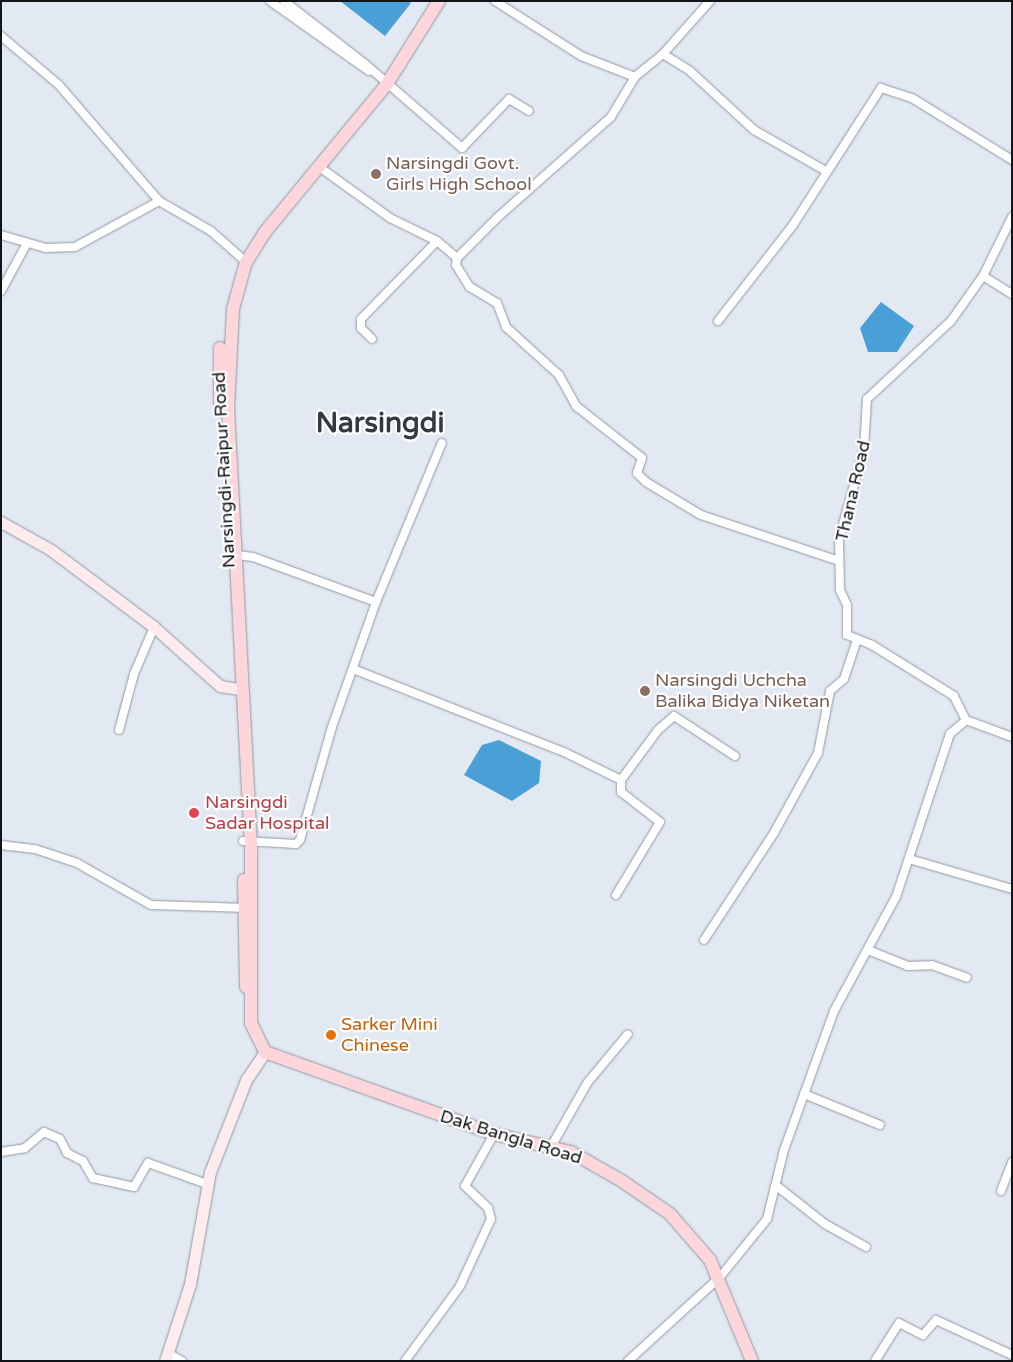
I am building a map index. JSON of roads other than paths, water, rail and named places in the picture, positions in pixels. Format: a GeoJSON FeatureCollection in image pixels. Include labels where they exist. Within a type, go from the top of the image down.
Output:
{"type":"FeatureCollection","features":[{"type":"Feature","properties":{"kind":"main road","name":"Narsingdi-Raipur Road"},"geometry":{"type":"LineString","coordinates":[[266,1052],[255,1038],[251,1004],[247,841],[236,689],[228,353],[238,282],[244,259],[383,81],[430,1]]}},
{"type":"Feature","properties":{"kind":"main road","name":"Narsingdi-Raipur Road"},"geometry":{"type":"LineString","coordinates":[[244,259],[383,81],[439,1]]}},
{"type":"Feature","properties":{"kind":"main road","name":"Dak Bangla Road"},"geometry":{"type":"LineString","coordinates":[[266,1052],[494,1134],[552,1145],[596,1164],[670,1214],[720,1277],[752,1361]]}},
{"type":"Feature","properties":{"kind":"street"},"geometry":{"type":"LineString","coordinates":[[270,1],[383,81],[462,148],[509,99],[529,111]]}},
{"type":"Feature","properties":{"kind":"street"},"geometry":{"type":"LineString","coordinates":[[284,1],[369,71]]}},
{"type":"Feature","properties":{"kind":"street"},"geometry":{"type":"LineString","coordinates":[[495,1],[581,56],[635,76]]}},
{"type":"Feature","properties":{"kind":"street"},"geometry":{"type":"LineString","coordinates":[[710,1],[663,54],[635,76],[611,117],[457,258],[456,266],[470,287],[497,304],[506,328],[559,375],[576,406],[642,458],[637,473],[646,482],[701,515],[839,561]]}},
{"type":"Feature","properties":{"kind":"street"},"geometry":{"type":"LineString","coordinates":[[1,36],[59,85],[160,201],[211,231],[244,259]]}},
{"type":"Feature","properties":{"kind":"street"},"geometry":{"type":"LineString","coordinates":[[663,54],[690,71],[754,130],[826,171]]}},
{"type":"Feature","properties":{"kind":"street"},"geometry":{"type":"LineString","coordinates":[[718,320],[794,225],[826,171],[885,88],[912,98],[1012,160]]}},
{"type":"Feature","properties":{"kind":"street"},"geometry":{"type":"LineString","coordinates":[[318,166],[390,218],[436,242],[457,258]]}},
{"type":"Feature","properties":{"kind":"street"},"geometry":{"type":"LineString","coordinates":[[1,235],[26,245],[62,248],[90,242],[160,201]]}},
{"type":"Feature","properties":{"kind":"street","name":"Thana Road"},"geometry":{"type":"LineString","coordinates":[[966,720],[954,696],[847,635],[839,561],[849,491],[864,450],[867,399],[936,338],[983,276],[1012,217]]}},
{"type":"Feature","properties":{"kind":"street"},"geometry":{"type":"LineString","coordinates":[[372,339],[361,328],[361,319],[436,242]]}},
{"type":"Feature","properties":{"kind":"street"},"geometry":{"type":"LineString","coordinates":[[1,291],[26,245]]}},
{"type":"Feature","properties":{"kind":"street"},"geometry":{"type":"LineString","coordinates":[[983,276],[1012,294]]}},
{"type":"Feature","properties":{"kind":"street"},"geometry":{"type":"LineString","coordinates":[[247,841],[296,844],[300,840],[352,669],[376,602],[442,444]]}},
{"type":"Feature","properties":{"kind":"street"},"geometry":{"type":"LineString","coordinates":[[1,522],[50,550],[154,627],[203,674],[236,689]]}},
{"type":"Feature","properties":{"kind":"street"},"geometry":{"type":"LineString","coordinates":[[233,554],[376,602]]}},
{"type":"Feature","properties":{"kind":"street"},"geometry":{"type":"LineString","coordinates":[[119,730],[134,674],[154,627]]}},
{"type":"Feature","properties":{"kind":"street"},"geometry":{"type":"LineString","coordinates":[[704,940],[774,834],[818,753],[830,691],[844,679],[857,640]]}},
{"type":"Feature","properties":{"kind":"street"},"geometry":{"type":"LineString","coordinates":[[352,669],[566,753],[621,780]]}},
{"type":"Feature","properties":{"kind":"street"},"geometry":{"type":"LineString","coordinates":[[616,895],[660,822],[621,792],[621,780],[658,730],[674,716],[735,756]]}},
{"type":"Feature","properties":{"kind":"street"},"geometry":{"type":"LineString","coordinates":[[628,1361],[720,1277],[762,1227],[778,1187],[781,1158],[834,1011],[896,897],[950,734],[966,720],[1012,737]]}},
{"type":"Feature","properties":{"kind":"street"},"geometry":{"type":"LineString","coordinates":[[1,845],[35,849],[77,863],[151,904],[249,908]]}},
{"type":"Feature","properties":{"kind":"street"},"geometry":{"type":"LineString","coordinates":[[909,859],[1012,890]]}},
{"type":"Feature","properties":{"kind":"street"},"geometry":{"type":"LineString","coordinates":[[868,950],[908,966],[932,965],[967,978]]}},
{"type":"Feature","properties":{"kind":"street"},"geometry":{"type":"LineString","coordinates":[[552,1145],[588,1082],[628,1034]]}},
{"type":"Feature","properties":{"kind":"street"},"geometry":{"type":"LineString","coordinates":[[182,1361],[166,1357],[190,1284],[208,1184],[246,1080],[266,1052]]}},
{"type":"Feature","properties":{"kind":"street"},"geometry":{"type":"LineString","coordinates":[[804,1094],[880,1125]]}},
{"type":"Feature","properties":{"kind":"street"},"geometry":{"type":"LineString","coordinates":[[1,1152],[25,1148],[44,1132],[60,1139],[67,1153],[83,1161],[93,1178],[134,1187],[148,1163],[208,1184]]}},
{"type":"Feature","properties":{"kind":"street"},"geometry":{"type":"LineString","coordinates":[[405,1361],[460,1286],[491,1220],[492,1213],[465,1186],[494,1134]]}},
{"type":"Feature","properties":{"kind":"street"},"geometry":{"type":"LineString","coordinates":[[1001,1191],[1012,1162]]}},
{"type":"Feature","properties":{"kind":"street"},"geometry":{"type":"LineString","coordinates":[[778,1187],[825,1224],[866,1247]]}},
{"type":"Feature","properties":{"kind":"street"},"geometry":{"type":"LineString","coordinates":[[875,1361],[900,1323],[923,1336],[936,1320],[1012,1355]]}},
{"type":"Feature","properties":{"kind":"water"},"geometry":{"type":"Polygon","coordinates":[[[340,1],[408,1],[411,3],[385,36],[340,1]]]}},
{"type":"Feature","properties":{"kind":"water"},"geometry":{"type":"Polygon","coordinates":[[[881,302],[914,326],[897,352],[868,352],[860,328],[881,302]]]}},
{"type":"Feature","properties":{"kind":"water"},"geometry":{"type":"Polygon","coordinates":[[[499,740],[541,761],[539,783],[512,801],[464,775],[482,745],[499,740]]]}},
{"type":"Feature","properties":{"kind":"place","name":"Narsingdi Govt. Girls High School"},"geometry":{"type":"Point","coordinates":[376,174]}},
{"type":"Feature","properties":{"kind":"place","name":"Narsingdi Uchcha Balika Bidya Niketan"},"geometry":{"type":"Point","coordinates":[645,691]}},
{"type":"Feature","properties":{"kind":"place","name":"Narsingdi Sadar Hospital"},"geometry":{"type":"Point","coordinates":[194,813]}},
{"type":"Feature","properties":{"kind":"place","name":"Sarker Mini Chinese"},"geometry":{"type":"Point","coordinates":[331,1035]}},
{"type":"Feature","properties":{"kind":"district","name":"Narsingdi"},"geometry":{"type":"Point","coordinates":[380,423]}}]}
